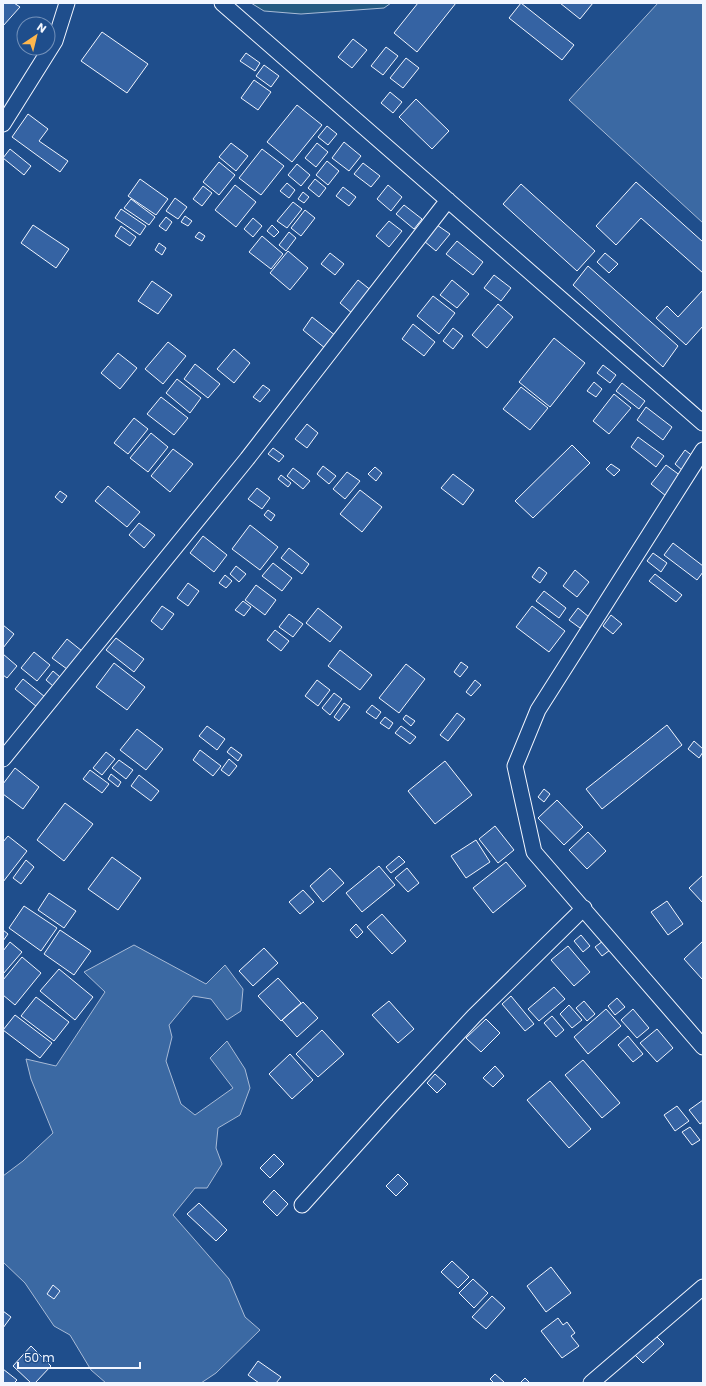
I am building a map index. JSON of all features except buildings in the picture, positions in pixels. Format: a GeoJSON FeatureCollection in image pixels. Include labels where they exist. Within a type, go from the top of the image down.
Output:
{"type":"FeatureCollection","features":[{"type":"Feature","properties":{"kind":"street"},"geometry":{"type":"LineString","coordinates":[[3,124],[55,41],[67,3]]}},
{"type":"Feature","properties":{"kind":"street"},"geometry":{"type":"LineString","coordinates":[[222,3],[703,423]]}},
{"type":"Feature","properties":{"kind":"street"},"geometry":{"type":"LineString","coordinates":[[3,759],[248,459],[448,200]]}},
{"type":"Feature","properties":{"kind":"street"},"geometry":{"type":"LineString","coordinates":[[703,450],[538,710],[515,766],[534,852],[703,1047]]}},
{"type":"Feature","properties":{"kind":"street"},"geometry":{"type":"LineString","coordinates":[[302,1205],[390,1106],[474,1016],[584,908]]}},
{"type":"Feature","properties":{"kind":"street"},"geometry":{"type":"LineString","coordinates":[[591,1383],[703,1287]]}},
{"type":"Feature","properties":{"kind":"shaded area"},"geometry":{"type":"Polygon","coordinates":[[[251,3],[391,3],[384,8],[301,14],[264,11],[251,3]]]}},
{"type":"Feature","properties":{"kind":"shaded area"},"geometry":{"type":"Polygon","coordinates":[[[658,3],[703,3],[703,223],[569,100],[658,3]]]}},
{"type":"Feature","properties":{"kind":"shaded area"},"geometry":{"type":"Polygon","coordinates":[[[134,945],[206,984],[225,965],[243,989],[241,1011],[227,1020],[211,999],[193,996],[169,1025],[172,1037],[166,1061],[181,1104],[195,1115],[233,1088],[210,1058],[227,1041],[245,1069],[250,1088],[240,1115],[218,1128],[216,1148],[222,1164],[207,1188],[195,1188],[173,1215],[229,1279],[245,1317],[260,1330],[216,1373],[201,1383],[106,1383],[91,1370],[70,1335],[54,1326],[25,1283],[3,1262],[3,1176],[23,1161],[53,1133],[31,1079],[26,1059],[56,1066],[105,992],[84,972],[134,945]]]}}]}
